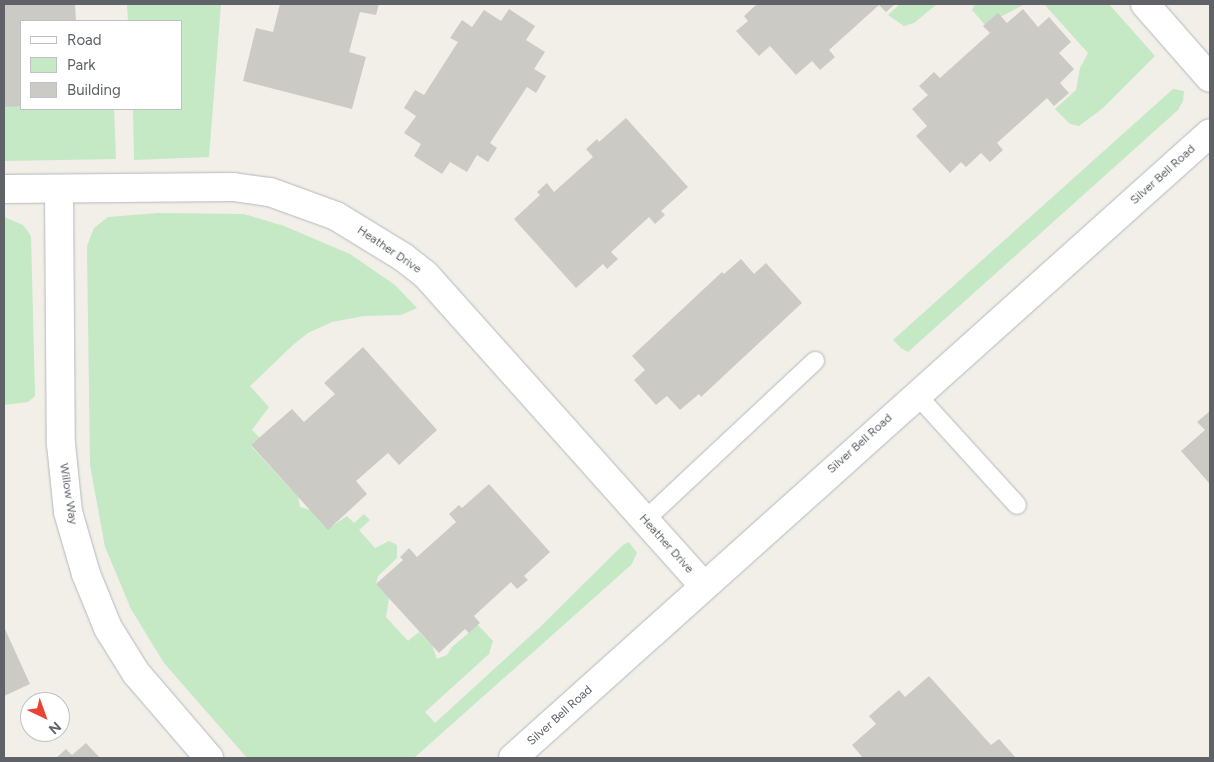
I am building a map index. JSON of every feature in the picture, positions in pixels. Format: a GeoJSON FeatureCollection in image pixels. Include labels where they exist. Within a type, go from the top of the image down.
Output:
{"type":"FeatureCollection","features":[{"type":"Feature","properties":{"kind":"street"},"geometry":{"type":"LineString","coordinates":[[1145,4],[1210,78]]}},
{"type":"Feature","properties":{"kind":"street","name":"Silver Bell Road"},"geometry":{"type":"LineString","coordinates":[[514,758],[703,585],[1210,133]]}},
{"type":"Feature","properties":{"kind":"street","name":"Heather Drive"},"geometry":{"type":"LineString","coordinates":[[4,189],[233,187],[270,192],[336,216],[403,257],[425,274],[703,585]]}},
{"type":"Feature","properties":{"kind":"street","name":"Willow Way"},"geometry":{"type":"LineString","coordinates":[[59,189],[60,436],[68,512],[86,574],[108,628],[136,673],[209,758]]}},
{"type":"Feature","properties":{"kind":"lane"},"geometry":{"type":"LineString","coordinates":[[645,520],[815,361]]}},
{"type":"Feature","properties":{"kind":"lane"},"geometry":{"type":"LineString","coordinates":[[916,394],[1017,505]]}},
{"type":"Feature","properties":{"kind":"green space"},"geometry":{"type":"Polygon","coordinates":[[[127,4],[221,4],[209,157],[134,160],[133,110],[182,110],[182,20],[128,20],[127,4]]]}},
{"type":"Feature","properties":{"kind":"green space"},"geometry":{"type":"Polygon","coordinates":[[[900,4],[937,4],[914,23],[904,26],[888,15],[900,4]]]}},
{"type":"Feature","properties":{"kind":"green space"},"geometry":{"type":"Polygon","coordinates":[[[975,4],[1025,4],[985,25],[972,10],[975,4]]]}},
{"type":"Feature","properties":{"kind":"green space"},"geometry":{"type":"Polygon","coordinates":[[[1044,4],[1109,4],[1155,56],[1103,108],[1079,126],[1070,124],[1055,109],[1076,90],[1080,68],[1088,53],[1044,4]]]}},
{"type":"Feature","properties":{"kind":"green space"},"geometry":{"type":"Polygon","coordinates":[[[1173,89],[1184,91],[1183,101],[1178,110],[908,352],[893,340],[1173,89]]]}},
{"type":"Feature","properties":{"kind":"green space"},"geometry":{"type":"Polygon","coordinates":[[[4,106],[20,106],[20,110],[114,110],[116,159],[4,161],[4,106]]]}},
{"type":"Feature","properties":{"kind":"green space"},"geometry":{"type":"Polygon","coordinates":[[[158,213],[244,214],[284,226],[350,254],[395,285],[417,308],[401,315],[364,316],[332,322],[308,333],[293,345],[250,386],[269,407],[252,430],[260,438],[251,446],[298,497],[300,507],[310,510],[328,529],[347,516],[354,523],[364,514],[370,520],[359,530],[375,548],[389,541],[397,545],[397,558],[378,576],[376,584],[389,598],[386,617],[408,641],[419,632],[432,645],[437,659],[447,655],[452,647],[478,625],[493,641],[489,654],[425,712],[435,723],[539,628],[623,545],[629,542],[637,553],[631,565],[414,758],[247,758],[164,663],[131,609],[105,547],[90,465],[87,246],[94,228],[108,217],[158,213]]]}},
{"type":"Feature","properties":{"kind":"green space"},"geometry":{"type":"Polygon","coordinates":[[[4,217],[23,225],[31,236],[35,396],[28,402],[4,405],[4,217]]]}},
{"type":"Feature","properties":{"kind":"building"},"geometry":{"type":"Polygon","coordinates":[[[4,4],[75,4],[76,20],[20,20],[20,106],[4,107],[4,4]]]}},
{"type":"Feature","properties":{"kind":"building"},"geometry":{"type":"Polygon","coordinates":[[[280,4],[379,4],[376,15],[360,12],[349,52],[366,57],[352,109],[243,81],[256,28],[273,32],[280,4]]]}},
{"type":"Feature","properties":{"kind":"building"},"geometry":{"type":"Polygon","coordinates":[[[757,4],[895,4],[886,12],[879,5],[829,50],[835,57],[820,70],[812,61],[796,75],[770,46],[759,56],[736,31],[748,21],[744,16],[757,4]]]}},
{"type":"Feature","properties":{"kind":"building"},"geometry":{"type":"Polygon","coordinates":[[[509,9],[535,26],[526,40],[545,52],[534,69],[546,76],[536,93],[527,87],[490,143],[497,148],[488,162],[477,155],[467,172],[450,162],[442,174],[414,156],[421,144],[404,133],[416,116],[404,108],[415,90],[424,95],[458,42],[450,38],[462,20],[472,27],[484,10],[501,21],[509,9]]]}},
{"type":"Feature","properties":{"kind":"building"},"geometry":{"type":"Polygon","coordinates":[[[1023,9],[1038,27],[1049,17],[1071,42],[1059,53],[1074,69],[1060,83],[1069,93],[1054,106],[1047,98],[997,143],[1003,150],[990,162],[981,153],[966,167],[961,162],[950,173],[916,136],[927,126],[912,109],[928,95],[919,86],[934,72],[940,78],[990,33],[983,26],[998,13],[1007,23],[1023,9]]]}},
{"type":"Feature","properties":{"kind":"building"},"geometry":{"type":"Polygon","coordinates":[[[626,118],[688,187],[661,211],[665,215],[655,224],[649,217],[611,252],[618,259],[607,269],[603,264],[576,288],[514,219],[540,195],[537,192],[547,183],[554,192],[593,157],[586,149],[597,139],[599,142],[626,118]]]}},
{"type":"Feature","properties":{"kind":"building"},"geometry":{"type":"Polygon","coordinates":[[[741,259],[754,274],[766,263],[802,303],[701,397],[699,394],[680,410],[667,396],[656,405],[634,380],[645,370],[632,356],[722,272],[724,274],[741,259]]]}},
{"type":"Feature","properties":{"kind":"building"},"geometry":{"type":"Polygon","coordinates":[[[363,347],[437,430],[399,465],[388,453],[356,481],[367,494],[328,530],[251,445],[292,409],[304,422],[335,394],[324,383],[363,347]]]}},
{"type":"Feature","properties":{"kind":"building"},"geometry":{"type":"Polygon","coordinates":[[[1210,411],[1210,484],[1181,451],[1205,430],[1197,422],[1210,411]]]}},
{"type":"Feature","properties":{"kind":"building"},"geometry":{"type":"Polygon","coordinates":[[[489,484],[550,552],[524,576],[528,580],[517,589],[511,582],[474,616],[480,623],[469,633],[465,629],[439,653],[376,584],[403,560],[400,557],[409,548],[417,557],[456,522],[449,514],[459,505],[462,508],[489,484]]]}},
{"type":"Feature","properties":{"kind":"building"},"geometry":{"type":"Polygon","coordinates":[[[4,627],[30,684],[4,696],[4,627]]]}},
{"type":"Feature","properties":{"kind":"building"},"geometry":{"type":"Polygon","coordinates":[[[929,676],[991,745],[999,739],[1016,758],[863,758],[852,745],[876,724],[869,716],[899,690],[905,697],[929,676]]]}},
{"type":"Feature","properties":{"kind":"building"},"geometry":{"type":"Polygon","coordinates":[[[86,743],[100,758],[56,758],[66,749],[72,755],[86,743]]]}}]}
